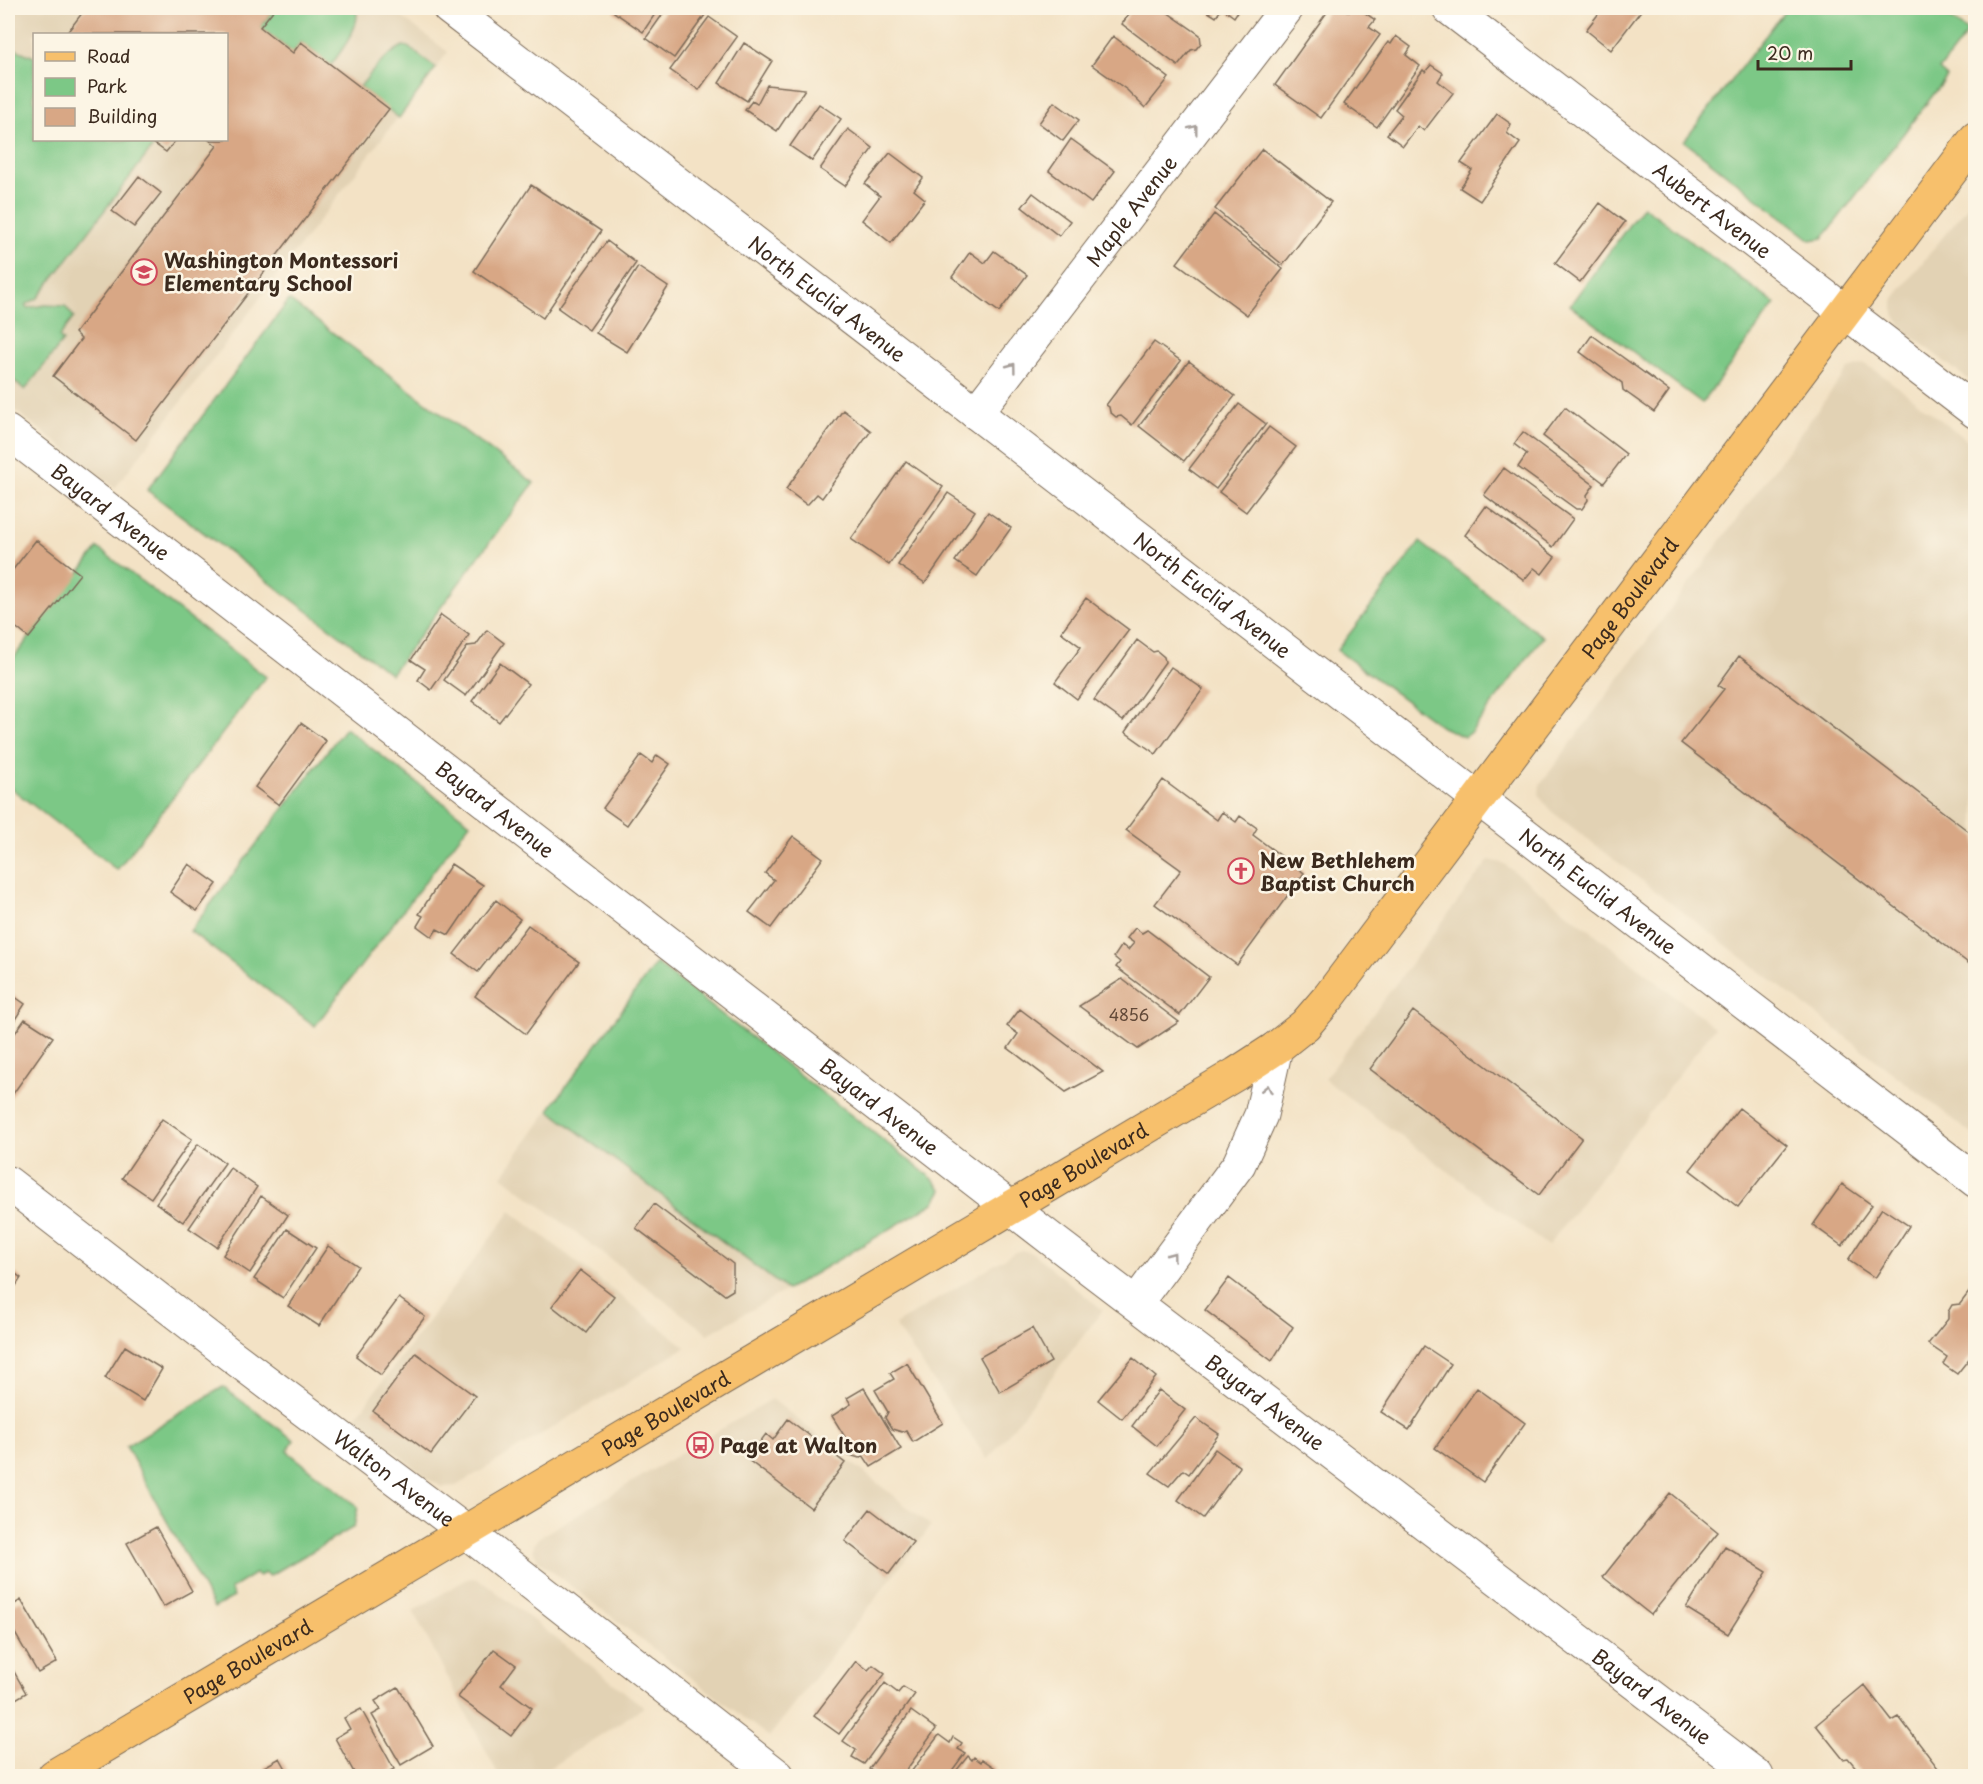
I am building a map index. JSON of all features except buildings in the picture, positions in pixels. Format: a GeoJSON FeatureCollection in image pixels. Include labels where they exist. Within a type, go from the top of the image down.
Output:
{"type":"FeatureCollection","features":[{"type":"Feature","properties":{"kind":"main road","name":"Page Boulevard"},"geometry":{"type":"LineString","coordinates":[[54,1776],[1236,1074],[1276,1048],[1305,1025],[1329,997],[1976,138]]}},
{"type":"Feature","properties":{"kind":"street","name":"North Euclid Avenue"},"geometry":{"type":"LineString","coordinates":[[449,8],[1976,1181]]}},
{"type":"Feature","properties":{"kind":"street","name":"Maple Avenue"},"geometry":{"type":"LineString","coordinates":[[976,413],[1287,8]]}},
{"type":"Feature","properties":{"kind":"street","name":"Aubert Avenue"},"geometry":{"type":"LineString","coordinates":[[1449,8],[1976,412]]}},
{"type":"Feature","properties":{"kind":"street","name":"Bayard Avenue"},"geometry":{"type":"LineString","coordinates":[[8,432],[1136,1303],[1757,1776]]}},
{"type":"Feature","properties":{"kind":"street"},"geometry":{"type":"LineString","coordinates":[[1136,1303],[1239,1164],[1261,1115],[1276,1048]]}},
{"type":"Feature","properties":{"kind":"street","name":"Walton Avenue"},"geometry":{"type":"LineString","coordinates":[[8,1183],[228,1353],[465,1531],[778,1776]]}},
{"type":"Feature","properties":{"kind":"shaded area","name":"Washington Montessori Elementary School"},"geometry":{"type":"Polygon","coordinates":[[[8,8],[390,8],[448,52],[115,488],[8,405],[8,8]]]}},
{"type":"Feature","properties":{"kind":"shaded area"},"geometry":{"type":"Polygon","coordinates":[[[1975,197],[1975,385],[1906,332],[1894,315],[1894,298],[1975,197]]]}},
{"type":"Feature","properties":{"kind":"shaded area"},"geometry":{"type":"Polygon","coordinates":[[[1864,364],[1878,372],[1975,446],[1975,1136],[1551,811],[1539,796],[1540,785],[1848,369],[1864,364]]]}},
{"type":"Feature","properties":{"kind":"shaded area"},"geometry":{"type":"Polygon","coordinates":[[[1489,860],[1503,863],[1715,1027],[1548,1246],[1324,1079],[1489,860]]]}},
{"type":"Feature","properties":{"kind":"shaded area"},"geometry":{"type":"Polygon","coordinates":[[[549,1110],[787,1290],[708,1334],[502,1176],[549,1110]]]}},
{"type":"Feature","properties":{"kind":"shaded area"},"geometry":{"type":"Polygon","coordinates":[[[511,1211],[686,1347],[456,1486],[442,1487],[425,1477],[355,1418],[511,1211]]]}},
{"type":"Feature","properties":{"kind":"shaded area"},"geometry":{"type":"Polygon","coordinates":[[[1022,1250],[1034,1254],[1103,1310],[988,1460],[895,1325],[1015,1252],[1022,1250]]]}},
{"type":"Feature","properties":{"kind":"shaded area"},"geometry":{"type":"Polygon","coordinates":[[[772,1399],[931,1526],[769,1737],[545,1566],[533,1550],[538,1538],[772,1399]]]}},
{"type":"Feature","properties":{"kind":"shaded area"},"geometry":{"type":"Polygon","coordinates":[[[474,1578],[485,1583],[644,1707],[537,1776],[499,1776],[413,1611],[467,1579],[474,1578]]]}},
{"type":"Feature","properties":{"kind":"green space"},"geometry":{"type":"Polygon","coordinates":[[[275,8],[355,8],[357,14],[350,37],[331,65],[301,42],[293,53],[260,27],[275,8]]]}},
{"type":"Feature","properties":{"kind":"green space"},"geometry":{"type":"Polygon","coordinates":[[[1787,8],[1936,8],[1968,32],[1939,70],[1947,77],[1823,238],[1811,240],[1684,141],[1787,8]]]}},
{"type":"Feature","properties":{"kind":"green space"},"geometry":{"type":"Polygon","coordinates":[[[8,46],[33,57],[33,141],[150,141],[155,144],[38,298],[25,305],[27,308],[45,305],[65,306],[74,317],[59,337],[63,341],[25,390],[8,376],[8,46]]]}},
{"type":"Feature","properties":{"kind":"green space"},"geometry":{"type":"Polygon","coordinates":[[[403,46],[408,47],[436,68],[399,118],[360,87],[384,59],[403,46]]]}},
{"type":"Feature","properties":{"kind":"green space"},"geometry":{"type":"Polygon","coordinates":[[[1643,206],[1775,304],[1702,403],[1570,305],[1643,206]]]}},
{"type":"Feature","properties":{"kind":"green space"},"geometry":{"type":"Polygon","coordinates":[[[289,300],[534,483],[391,674],[147,490],[289,300]]]}},
{"type":"Feature","properties":{"kind":"green space"},"geometry":{"type":"Polygon","coordinates":[[[1420,542],[1543,637],[1472,731],[1464,737],[1442,727],[1337,650],[1420,542]]]}},
{"type":"Feature","properties":{"kind":"green space"},"geometry":{"type":"Polygon","coordinates":[[[98,548],[266,677],[117,870],[8,786],[8,665],[98,548]]]}},
{"type":"Feature","properties":{"kind":"green space"},"geometry":{"type":"Polygon","coordinates":[[[345,728],[470,823],[315,1026],[190,931],[345,728]]]}},
{"type":"Feature","properties":{"kind":"green space"},"geometry":{"type":"Polygon","coordinates":[[[656,963],[933,1179],[942,1190],[934,1203],[787,1290],[549,1110],[656,963]]]}},
{"type":"Feature","properties":{"kind":"green space"},"geometry":{"type":"Polygon","coordinates":[[[223,1387],[294,1440],[287,1451],[358,1507],[354,1527],[269,1576],[265,1573],[259,1576],[256,1573],[230,1589],[234,1597],[214,1608],[126,1446],[223,1387]]]}},
{"type":"Feature","properties":{"kind":"place","name":"Washington Montessori Elementary School"},"geometry":{"type":"Point","coordinates":[144,272]}},
{"type":"Feature","properties":{"kind":"place","name":"New Bethlehem Baptist Church"},"geometry":{"type":"Point","coordinates":[1241,871]}},
{"type":"Feature","properties":{"kind":"place","name":"Page at Walton"},"geometry":{"type":"Point","coordinates":[700,1445]}}]}
